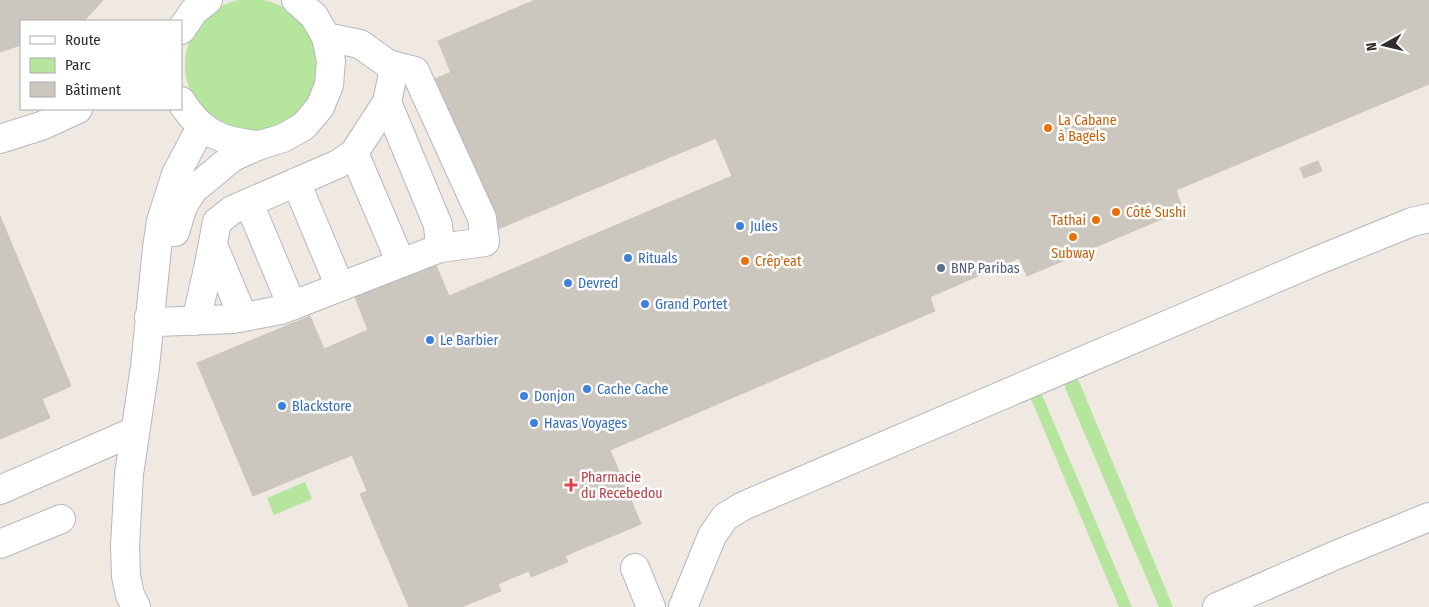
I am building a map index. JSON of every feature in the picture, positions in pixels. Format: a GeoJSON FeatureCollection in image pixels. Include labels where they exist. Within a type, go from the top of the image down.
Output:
{"type":"FeatureCollection","features":[{"type":"Feature","properties":{"kind":"street"},"geometry":{"type":"LineString","coordinates":[[182,29],[194,11],[208,0]]}},
{"type":"Feature","properties":{"kind":"street"},"geometry":{"type":"LineString","coordinates":[[154,320],[196,321],[244,317],[281,310],[440,248],[485,242],[482,218],[415,71],[388,64],[313,13]]}},
{"type":"Feature","properties":{"kind":"street"},"geometry":{"type":"LineString","coordinates":[[154,320],[169,280],[173,239],[183,206],[193,190],[233,157],[260,145],[283,138],[304,126],[320,107],[329,85],[331,61],[313,13]]}},
{"type":"Feature","properties":{"kind":"street"},"geometry":{"type":"LineString","coordinates":[[196,321],[218,222],[232,210],[338,164],[354,153],[387,102],[393,74],[388,64]]}},
{"type":"Feature","properties":{"kind":"street"},"geometry":{"type":"LineString","coordinates":[[387,102],[438,225],[440,248]]}},
{"type":"Feature","properties":{"kind":"street"},"geometry":{"type":"LineString","coordinates":[[182,103],[188,113],[202,127],[219,138],[239,144],[260,145]]}},
{"type":"Feature","properties":{"kind":"street"},"geometry":{"type":"LineString","coordinates":[[0,139],[41,126],[76,110]]}},
{"type":"Feature","properties":{"kind":"street"},"geometry":{"type":"LineString","coordinates":[[136,607],[130,595],[126,576],[125,546],[129,474],[144,367],[154,320],[161,221],[176,174],[202,127]]}},
{"type":"Feature","properties":{"kind":"street"},"geometry":{"type":"LineString","coordinates":[[354,153],[401,263]]}},
{"type":"Feature","properties":{"kind":"street"},"geometry":{"type":"LineString","coordinates":[[296,182],[340,287]]}},
{"type":"Feature","properties":{"kind":"street"},"geometry":{"type":"LineString","coordinates":[[249,203],[292,306]]}},
{"type":"Feature","properties":{"kind":"street"},"geometry":{"type":"LineString","coordinates":[[683,607],[712,536],[725,517],[743,506],[1321,259],[1412,222],[1429,218]]}},
{"type":"Feature","properties":{"kind":"street"},"geometry":{"type":"LineString","coordinates":[[213,245],[244,317]]}},
{"type":"Feature","properties":{"kind":"street"},"geometry":{"type":"LineString","coordinates":[[0,490],[135,430]]}},
{"type":"Feature","properties":{"kind":"street"},"geometry":{"type":"LineString","coordinates":[[1217,607],[1429,517]]}},
{"type":"Feature","properties":{"kind":"street"},"geometry":{"type":"LineString","coordinates":[[0,544],[61,519]]}},
{"type":"Feature","properties":{"kind":"street"},"geometry":{"type":"LineString","coordinates":[[636,568],[651,607]]}},
{"type":"Feature","properties":{"kind":"green space"},"geometry":{"type":"Polygon","coordinates":[[[251,-1],[276,4],[288,10],[306,28],[312,40],[317,65],[312,90],[306,102],[288,120],[276,126],[251,131],[226,126],[214,120],[196,102],[190,90],[185,65],[190,40],[196,28],[214,10],[226,4],[251,-1]]]}},
{"type":"Feature","properties":{"kind":"green space"},"geometry":{"type":"Polygon","coordinates":[[[1075,372],[1173,607],[1159,607],[1065,388],[1065,383],[1075,372]]]}},
{"type":"Feature","properties":{"kind":"green space"},"geometry":{"type":"Polygon","coordinates":[[[1039,391],[1132,607],[1119,607],[1028,392],[1039,391]]]}},
{"type":"Feature","properties":{"kind":"green space"},"geometry":{"type":"Polygon","coordinates":[[[305,482],[312,499],[274,515],[267,498],[305,482]]]}},
{"type":"Feature","properties":{"kind":"building"},"geometry":{"type":"Polygon","coordinates":[[[0,0],[84,0],[94,10],[85,20],[20,20],[20,45],[0,52],[0,0]]]}},
{"type":"Feature","properties":{"kind":"building"},"geometry":{"type":"Polygon","coordinates":[[[84,0],[103,0],[94,10],[84,0]]]}},
{"type":"Feature","properties":{"kind":"building"},"geometry":{"type":"Polygon","coordinates":[[[535,0],[620,0],[451,73],[438,41],[535,0]]]}},
{"type":"Feature","properties":{"kind":"building","name":"Grand Portet"},"geometry":{"type":"Polygon","coordinates":[[[621,0],[1429,0],[1429,84],[1176,190],[1183,210],[1027,276],[1019,258],[930,297],[935,311],[610,450],[641,524],[443,607],[416,607],[352,455],[253,496],[197,363],[310,316],[324,349],[368,330],[355,297],[435,263],[449,296],[732,176],[716,138],[498,229],[435,79],[621,0]]]}},
{"type":"Feature","properties":{"kind":"building"},"geometry":{"type":"Polygon","coordinates":[[[1318,161],[1322,171],[1304,178],[1300,168],[1318,161]]]}},
{"type":"Feature","properties":{"kind":"building"},"geometry":{"type":"Polygon","coordinates":[[[0,216],[71,386],[42,399],[50,418],[0,439],[0,216]]]}},
{"type":"Feature","properties":{"kind":"building"},"geometry":{"type":"Polygon","coordinates":[[[367,491],[416,607],[409,607],[360,494],[367,491]]]}},
{"type":"Feature","properties":{"kind":"building"},"geometry":{"type":"Polygon","coordinates":[[[565,556],[568,562],[531,577],[529,571],[565,556]]]}},
{"type":"Feature","properties":{"kind":"building"},"geometry":{"type":"Polygon","coordinates":[[[498,584],[501,591],[461,607],[443,607],[498,584]]]}},
{"type":"Feature","properties":{"kind":"place","name":"La Cabane à Bagels"},"geometry":{"type":"Point","coordinates":[1048,128]}},
{"type":"Feature","properties":{"kind":"place","name":"Côté Sushi"},"geometry":{"type":"Point","coordinates":[1116,212]}},
{"type":"Feature","properties":{"kind":"place","name":"Tathai"},"geometry":{"type":"Point","coordinates":[1096,220]}},
{"type":"Feature","properties":{"kind":"place","name":"Jules"},"geometry":{"type":"Point","coordinates":[740,226]}},
{"type":"Feature","properties":{"kind":"place","name":"Subway"},"geometry":{"type":"Point","coordinates":[1073,237]}},
{"type":"Feature","properties":{"kind":"place","name":"Rituals"},"geometry":{"type":"Point","coordinates":[628,258]}},
{"type":"Feature","properties":{"kind":"place","name":"Crêp'eat"},"geometry":{"type":"Point","coordinates":[745,261]}},
{"type":"Feature","properties":{"kind":"place","name":"BNP Paribas"},"geometry":{"type":"Point","coordinates":[941,268]}},
{"type":"Feature","properties":{"kind":"place","name":"Devred"},"geometry":{"type":"Point","coordinates":[568,283]}},
{"type":"Feature","properties":{"kind":"place","name":"Grand Portet"},"geometry":{"type":"Point","coordinates":[645,304]}},
{"type":"Feature","properties":{"kind":"place","name":"Le Barbier"},"geometry":{"type":"Point","coordinates":[430,340]}},
{"type":"Feature","properties":{"kind":"place","name":"Cache Cache"},"geometry":{"type":"Point","coordinates":[587,389]}},
{"type":"Feature","properties":{"kind":"place","name":"Donjon"},"geometry":{"type":"Point","coordinates":[524,396]}},
{"type":"Feature","properties":{"kind":"place","name":"Blackstore"},"geometry":{"type":"Point","coordinates":[282,406]}},
{"type":"Feature","properties":{"kind":"place","name":"Havas Voyages"},"geometry":{"type":"Point","coordinates":[534,423]}},
{"type":"Feature","properties":{"kind":"place","name":"Pharmacie du Recebedou"},"geometry":{"type":"Point","coordinates":[571,485]}}]}
